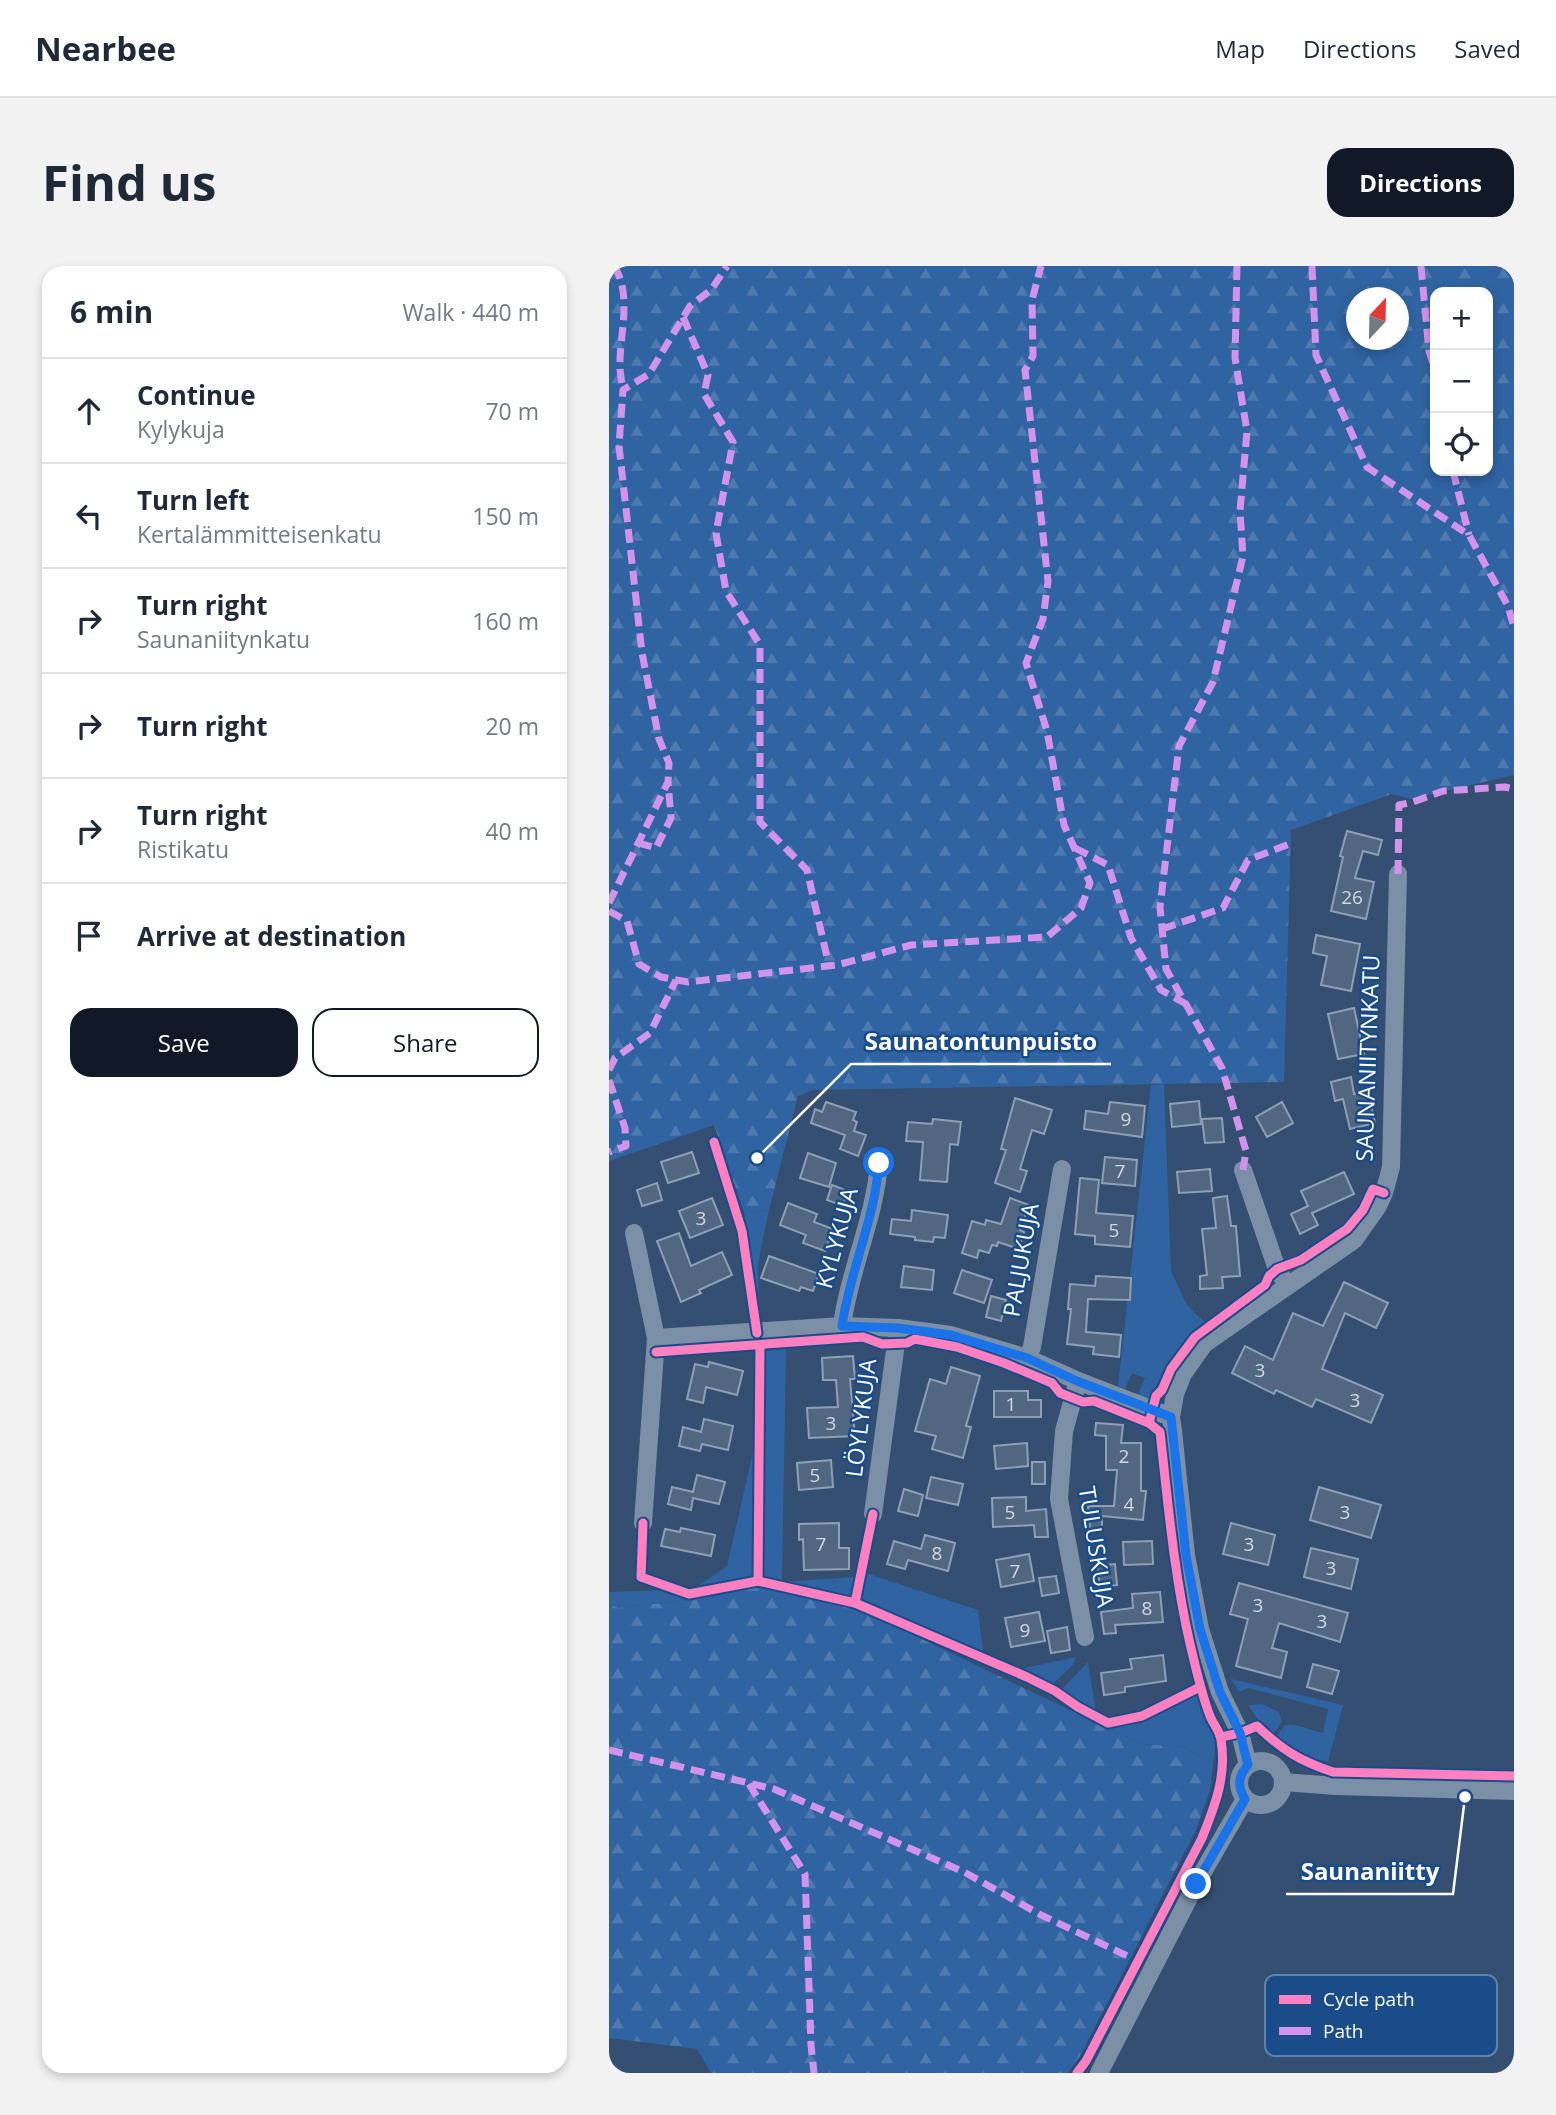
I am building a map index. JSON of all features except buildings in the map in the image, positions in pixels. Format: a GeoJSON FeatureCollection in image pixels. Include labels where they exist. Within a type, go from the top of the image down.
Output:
{"type":"FeatureCollection","features":[{"type":"Feature","properties":{"kind":"street","name":"SAUNANIITYNKATU"},"geometry":{"type":"LineString","coordinates":[[1248,1765],[1240,1733],[1220,1692],[1200,1629],[1186,1555],[1171,1417],[1182,1374],[1204,1344],[1354,1240],[1378,1206],[1391,1167],[1398,874]]}},
{"type":"Feature","properties":{"kind":"street","name":"KYLYKUJA"},"geometry":{"type":"LineString","coordinates":[[842,1326],[846,1298],[878,1183],[879,1163]]}},
{"type":"Feature","properties":{"kind":"street","name":"PALJUKUJA"},"geometry":{"type":"LineString","coordinates":[[1027,1358],[1031,1348],[1062,1170]]}},
{"type":"Feature","properties":{"kind":"street"},"geometry":{"type":"LineString","coordinates":[[1243,1170],[1277,1269],[1288,1286]]}},
{"type":"Feature","properties":{"kind":"street"},"geometry":{"type":"LineString","coordinates":[[634,1233],[656,1338],[643,1523]]}},
{"type":"Feature","properties":{"kind":"street"},"geometry":{"type":"LineString","coordinates":[[656,1338],[842,1326],[898,1328],[951,1335],[1027,1358],[1077,1381],[1171,1417]]}},
{"type":"Feature","properties":{"kind":"street","name":"LÖYLYKUJA"},"geometry":{"type":"LineString","coordinates":[[873,1514],[898,1328]]}},
{"type":"Feature","properties":{"kind":"street","name":"TULUSKUJA"},"geometry":{"type":"LineString","coordinates":[[1077,1381],[1064,1431],[1059,1499],[1085,1637]]}},
{"type":"Feature","properties":{"kind":"street"},"geometry":{"type":"LineString","coordinates":[[1255,1762],[1273,1765],[1281,1774],[1283,1782],[1279,1795],[1270,1803],[1255,1804],[1245,1799],[1239,1787],[1242,1771],[1255,1762]]}},
{"type":"Feature","properties":{"kind":"street"},"geometry":{"type":"LineString","coordinates":[[1283,1782],[1514,1791]]}},
{"type":"Feature","properties":{"kind":"street"},"geometry":{"type":"LineString","coordinates":[[1099,2073],[1196,1884],[1245,1799]]}},
{"type":"Feature","properties":{"kind":"green space"},"geometry":{"type":"Polygon","coordinates":[[[609,266],[1514,266],[1514,775],[1411,799],[1392,794],[1291,830],[1284,1082],[813,1090],[798,1096],[769,1210],[744,1212],[714,1125],[609,1161],[609,266]]]}},
{"type":"Feature","properties":{"kind":"green space"},"geometry":{"type":"Polygon","coordinates":[[[1164,1084],[1171,1271],[1187,1305],[1204,1322],[1179,1348],[1148,1401],[1137,1397],[1145,1378],[1132,1373],[1125,1389],[1118,1386],[1151,1085],[1164,1084]]]}},
{"type":"Feature","properties":{"kind":"green space"},"geometry":{"type":"Polygon","coordinates":[[[769,1210],[758,1264],[759,1314],[744,1212],[769,1210]]]}},
{"type":"Feature","properties":{"kind":"green space"},"geometry":{"type":"Polygon","coordinates":[[[786,1349],[782,1582],[855,1577],[851,1596],[762,1578],[764,1351],[786,1349]]]}},
{"type":"Feature","properties":{"kind":"green space"},"geometry":{"type":"Polygon","coordinates":[[[756,1439],[753,1576],[692,1590],[727,1566],[756,1439]]]}},
{"type":"Feature","properties":{"kind":"green space"},"geometry":{"type":"Polygon","coordinates":[[[866,1573],[978,1610],[983,1653],[861,1598],[866,1573]]]}},
{"type":"Feature","properties":{"kind":"green space"},"geometry":{"type":"Polygon","coordinates":[[[756,1586],[861,1610],[1141,1744],[1185,1747],[1201,1758],[1210,1790],[1196,1830],[1080,2056],[1067,2073],[711,2073],[697,2049],[609,2038],[609,1603],[618,1608],[689,1600],[756,1586]]]}},
{"type":"Feature","properties":{"kind":"green space"},"geometry":{"type":"Polygon","coordinates":[[[666,1590],[689,1600],[618,1608],[609,1603],[609,1592],[666,1590]]]}},
{"type":"Feature","properties":{"kind":"green space"},"geometry":{"type":"Polygon","coordinates":[[[1076,1657],[1073,1665],[1054,1683],[1020,1669],[1076,1657]]]}},
{"type":"Feature","properties":{"kind":"green space"},"geometry":{"type":"Polygon","coordinates":[[[1088,1662],[1096,1713],[1061,1690],[1088,1662]]]}},
{"type":"Feature","properties":{"kind":"green space"},"geometry":{"type":"Polygon","coordinates":[[[1231,1679],[1343,1705],[1328,1762],[1311,1758],[1276,1737],[1285,1725],[1323,1733],[1328,1709],[1248,1688],[1239,1692],[1231,1679]]]}},
{"type":"Feature","properties":{"kind":"green space"},"geometry":{"type":"Polygon","coordinates":[[[1197,1694],[1216,1738],[1210,1790],[1201,1758],[1185,1747],[1141,1744],[1109,1729],[1143,1720],[1197,1694]]]}},
{"type":"Feature","properties":{"kind":"green space"},"geometry":{"type":"Polygon","coordinates":[[[1262,1704],[1279,1712],[1282,1722],[1273,1734],[1260,1723],[1248,1705],[1262,1704]]]}},
{"type":"Feature","properties":{"kind":"marked path"},"geometry":{"type":"LineString","coordinates":[[614,266],[620,277],[624,302],[620,355],[623,390]]}},
{"type":"Feature","properties":{"kind":"marked path"},"geometry":{"type":"LineString","coordinates":[[609,903],[668,782],[669,763],[659,739],[642,653],[619,446],[623,390],[649,374],[690,306],[711,290],[727,266]]}},
{"type":"Feature","properties":{"kind":"marked path"},"geometry":{"type":"LineString","coordinates":[[609,911],[627,921],[639,964],[661,977],[688,982],[837,965],[911,945],[1047,937],[1081,908],[1090,883],[1064,825],[1047,731],[1026,663],[1043,619],[1048,581],[1025,370],[1033,356],[1032,300],[1041,266]]}},
{"type":"Feature","properties":{"kind":"marked path"},"geometry":{"type":"LineString","coordinates":[[1237,266],[1235,358],[1247,431],[1240,511],[1243,556],[1213,682],[1179,746],[1160,907],[1166,969],[1222,1068],[1246,1151],[1243,1170]]}},
{"type":"Feature","properties":{"kind":"marked path"},"geometry":{"type":"LineString","coordinates":[[1312,266],[1316,355],[1367,467],[1469,535],[1508,606],[1514,628]]}},
{"type":"Feature","properties":{"kind":"marked path"},"geometry":{"type":"LineString","coordinates":[[1421,266],[1430,354]]}},
{"type":"Feature","properties":{"kind":"marked path"},"geometry":{"type":"LineString","coordinates":[[683,317],[708,375],[704,394],[733,442],[716,533],[726,591],[760,645],[760,822],[807,870],[829,966]]}},
{"type":"Feature","properties":{"kind":"marked path"},"geometry":{"type":"LineString","coordinates":[[1454,476],[1469,535]]}},
{"type":"Feature","properties":{"kind":"marked path"},"geometry":{"type":"LineString","coordinates":[[638,843],[656,848],[671,818],[668,782]]}},
{"type":"Feature","properties":{"kind":"marked path"},"geometry":{"type":"LineString","coordinates":[[1398,874],[1399,805],[1443,791],[1505,787],[1514,789]]}},
{"type":"Feature","properties":{"kind":"marked path"},"geometry":{"type":"LineString","coordinates":[[1162,929],[1223,908],[1248,860],[1292,843]]}},
{"type":"Feature","properties":{"kind":"marked path"},"geometry":{"type":"LineString","coordinates":[[1075,848],[1108,865],[1131,938],[1161,990],[1186,1004]]}},
{"type":"Feature","properties":{"kind":"marked path"},"geometry":{"type":"LineString","coordinates":[[609,1070],[615,1058],[650,1033],[676,980]]}},
{"type":"Feature","properties":{"kind":"marked path"},"geometry":{"type":"LineString","coordinates":[[609,1080],[625,1128],[626,1146],[609,1152]]}},
{"type":"Feature","properties":{"kind":"marked path"},"geometry":{"type":"LineString","coordinates":[[609,1750],[774,1789],[964,1872],[1041,1915],[1138,1961]]}},
{"type":"Feature","properties":{"kind":"marked path"},"geometry":{"type":"LineString","coordinates":[[749,1784],[805,1874],[814,2073]]}},
{"type":"Feature","properties":{"kind":"cycle path"},"geometry":{"type":"LineString","coordinates":[[714,1142],[742,1231],[757,1333]]}},
{"type":"Feature","properties":{"kind":"cycle path"},"geometry":{"type":"LineString","coordinates":[[1077,2073],[1086,2061],[1202,1838],[1221,1778],[1220,1737],[1201,1689],[1180,1591],[1160,1432],[1149,1423],[1156,1396],[1162,1390],[1171,1369],[1195,1337],[1265,1285],[1269,1276],[1277,1269],[1301,1260],[1347,1229],[1363,1210],[1373,1189],[1384,1193]]}},
{"type":"Feature","properties":{"kind":"cycle path"},"geometry":{"type":"LineString","coordinates":[[656,1352],[863,1337],[882,1344],[907,1343],[915,1339],[957,1347],[1004,1363],[1052,1383],[1060,1393],[1083,1402],[1094,1401],[1149,1423]]}},
{"type":"Feature","properties":{"kind":"cycle path"},"geometry":{"type":"LineString","coordinates":[[758,1581],[760,1345]]}},
{"type":"Feature","properties":{"kind":"cycle path"},"geometry":{"type":"LineString","coordinates":[[855,1603],[873,1514]]}},
{"type":"Feature","properties":{"kind":"cycle path"},"geometry":{"type":"LineString","coordinates":[[643,1523],[641,1577],[689,1594],[758,1581],[855,1603],[1027,1677],[1108,1723],[1142,1716],[1200,1687]]}},
{"type":"Feature","properties":{"kind":"cycle path"},"geometry":{"type":"LineString","coordinates":[[1221,1737],[1257,1726],[1292,1754],[1333,1772],[1514,1776]]}},
{"type":"Feature","properties":{"kind":"place","name":"Saunatontunpuisto"},"geometry":{"type":"Point","coordinates":[757,1158]}},
{"type":"Feature","properties":{"kind":"place","name":"Saunaniitty"},"geometry":{"type":"Point","coordinates":[1465,1797]}},
{"type":"Feature","properties":{"kind":"route"},"geometry":{"type":"LineString","coordinates":[[879,1163],[878,1183],[846,1298],[842,1326],[898,1328],[951,1335],[1027,1358],[1077,1381],[1171,1417],[1186,1555],[1200,1629],[1220,1692],[1240,1733],[1248,1765],[1239,1779],[1239,1787],[1245,1799],[1196,1884]]}}]}
